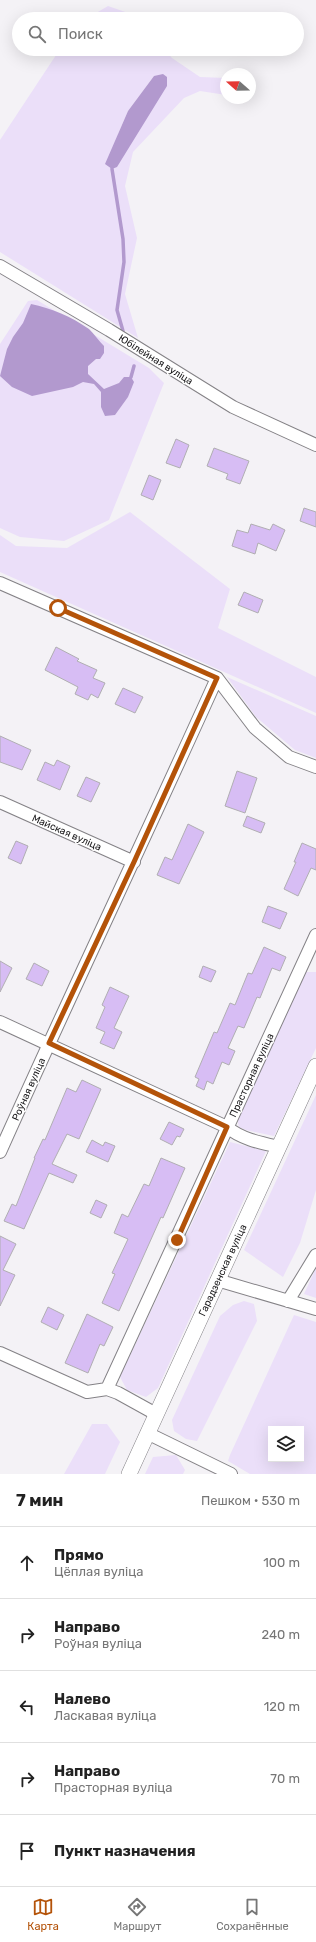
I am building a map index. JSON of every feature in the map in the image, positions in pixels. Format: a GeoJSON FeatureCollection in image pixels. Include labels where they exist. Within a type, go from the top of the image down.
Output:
{"type":"FeatureCollection","features":[{"type":"Feature","properties":{"kind":"main road","name":"Гарадзенская вуліца"},"geometry":{"type":"LineString","coordinates":[[129,1474],[316,1066]]}},
{"type":"Feature","properties":{"kind":"street","name":"Юбілейная вуліца"},"geometry":{"type":"LineString","coordinates":[[0,266],[233,407],[316,445]]}},
{"type":"Feature","properties":{"kind":"street"},"geometry":{"type":"LineString","coordinates":[[0,582],[217,678],[255,728],[289,758],[316,767]]}},
{"type":"Feature","properties":{"kind":"street","name":"Роўная вуліца"},"geometry":{"type":"LineString","coordinates":[[0,1152],[217,678]]}},
{"type":"Feature","properties":{"kind":"street","name":"Майская вуліца"},"geometry":{"type":"LineString","coordinates":[[0,802],[134,862]]}},
{"type":"Feature","properties":{"kind":"street","name":"Прасторная вуліца"},"geometry":{"type":"LineString","coordinates":[[107,1389],[177,1240],[227,1127],[311,963],[316,935]]}},
{"type":"Feature","properties":{"kind":"street"},"geometry":{"type":"LineString","coordinates":[[0,1022],[49,1043],[227,1127],[235,1134],[262,1143],[279,1146]]}},
{"type":"Feature","properties":{"kind":"street"},"geometry":{"type":"LineString","coordinates":[[288,1301],[316,1255]]}},
{"type":"Feature","properties":{"kind":"street"},"geometry":{"type":"LineString","coordinates":[[217,1280],[316,1309]]}},
{"type":"Feature","properties":{"kind":"street"},"geometry":{"type":"LineString","coordinates":[[0,1353],[87,1392],[107,1389],[118,1393],[156,1414]]}},
{"type":"Feature","properties":{"kind":"street"},"geometry":{"type":"LineString","coordinates":[[147,1433],[231,1474]]}},
{"type":"Feature","properties":{"kind":"shaded area"},"geometry":{"type":"Polygon","coordinates":[[[108,6],[125,12],[98,12],[108,6]]]}},
{"type":"Feature","properties":{"kind":"shaded area"},"geometry":{"type":"Polygon","coordinates":[[[55,56],[170,56],[200,77],[220,78],[220,94],[200,91],[184,98],[133,152],[125,186],[137,238],[125,294],[138,338],[0,252],[0,140],[55,56]],[[154,76],[128,111],[118,134],[128,147],[148,116],[154,76]]]}},
{"type":"Feature","properties":{"kind":"shaded area"},"geometry":{"type":"Polygon","coordinates":[[[163,74],[167,77],[167,86],[117,167],[112,169],[105,164],[128,111],[154,76],[163,74]]]}},
{"type":"Feature","properties":{"kind":"shaded area"},"geometry":{"type":"Polygon","coordinates":[[[37,300],[149,368],[164,383],[109,520],[64,541],[20,537],[0,528],[0,344],[28,301],[37,300]]]}},
{"type":"Feature","properties":{"kind":"shaded area"},"geometry":{"type":"Polygon","coordinates":[[[31,304],[54,311],[76,321],[89,329],[104,346],[104,353],[100,359],[96,359],[88,366],[88,374],[104,389],[119,383],[124,377],[131,377],[134,382],[128,397],[115,415],[105,416],[101,407],[101,392],[94,384],[83,382],[73,387],[32,396],[12,387],[0,376],[7,349],[23,323],[31,304]]]}},
{"type":"Feature","properties":{"kind":"shaded area"},"geometry":{"type":"Polygon","coordinates":[[[130,512],[230,589],[218,628],[316,677],[316,713],[0,572],[0,535],[16,546],[67,548],[130,512]]]}},
{"type":"Feature","properties":{"kind":"shaded area"},"geometry":{"type":"Polygon","coordinates":[[[227,677],[316,716],[316,758],[295,750],[256,717],[227,677]]]}},
{"type":"Feature","properties":{"kind":"shaded area"},"geometry":{"type":"Polygon","coordinates":[[[304,972],[316,972],[316,1048],[274,1136],[246,1130],[239,1127],[237,1119],[304,972]]]}},
{"type":"Feature","properties":{"kind":"shaded area"},"geometry":{"type":"Polygon","coordinates":[[[316,1095],[316,1190],[300,1243],[283,1277],[244,1250],[316,1095]]]}},
{"type":"Feature","properties":{"kind":"shaded area"},"geometry":{"type":"Polygon","coordinates":[[[230,1142],[266,1151],[158,1388],[146,1397],[127,1390],[120,1377],[230,1142]]]}},
{"type":"Feature","properties":{"kind":"shaded area"},"geometry":{"type":"Polygon","coordinates":[[[316,1268],[316,1298],[304,1294],[316,1268]]]}},
{"type":"Feature","properties":{"kind":"shaded area"},"geometry":{"type":"Polygon","coordinates":[[[244,1301],[254,1304],[257,1321],[197,1441],[186,1439],[174,1431],[172,1420],[220,1316],[233,1305],[244,1301]]]}},
{"type":"Feature","properties":{"kind":"shaded area"},"geometry":{"type":"Polygon","coordinates":[[[294,1315],[316,1322],[316,1474],[250,1474],[228,1461],[294,1315]]]}},
{"type":"Feature","properties":{"kind":"shaded area"},"geometry":{"type":"Polygon","coordinates":[[[92,1424],[107,1424],[120,1442],[105,1474],[64,1474],[92,1424]]]}},
{"type":"Feature","properties":{"kind":"shaded area"},"geometry":{"type":"Polygon","coordinates":[[[176,1455],[185,1470],[183,1474],[145,1474],[153,1457],[176,1455]]]}},
{"type":"Feature","properties":{"kind":"building"},"geometry":{"type":"Polygon","coordinates":[[[176,439],[189,445],[180,468],[166,463],[176,439]]]}},
{"type":"Feature","properties":{"kind":"building"},"geometry":{"type":"Polygon","coordinates":[[[214,448],[249,461],[240,484],[226,479],[228,474],[207,466],[214,448]]]}},
{"type":"Feature","properties":{"kind":"building"},"geometry":{"type":"Polygon","coordinates":[[[149,475],[161,480],[153,500],[141,495],[149,475]]]}},
{"type":"Feature","properties":{"kind":"building"},"geometry":{"type":"Polygon","coordinates":[[[304,508],[316,512],[316,527],[300,521],[304,508]]]}},
{"type":"Feature","properties":{"kind":"building"},"geometry":{"type":"Polygon","coordinates":[[[251,524],[270,530],[273,524],[285,530],[276,551],[258,543],[255,554],[232,546],[237,530],[248,533],[251,524]]]}},
{"type":"Feature","properties":{"kind":"building"},"geometry":{"type":"Polygon","coordinates":[[[244,592],[263,600],[258,613],[238,605],[244,592]]]}},
{"type":"Feature","properties":{"kind":"building"},"geometry":{"type":"Polygon","coordinates":[[[56,647],[79,659],[77,661],[97,670],[93,678],[105,683],[98,698],[91,694],[88,700],[75,694],[78,687],[45,670],[56,647]]]}},
{"type":"Feature","properties":{"kind":"building"},"geometry":{"type":"Polygon","coordinates":[[[123,688],[143,697],[135,713],[115,704],[123,688]]]}},
{"type":"Feature","properties":{"kind":"building"},"geometry":{"type":"Polygon","coordinates":[[[0,736],[31,750],[22,770],[0,762],[0,736]]]}},
{"type":"Feature","properties":{"kind":"building"},"geometry":{"type":"Polygon","coordinates":[[[57,760],[70,766],[60,790],[37,780],[45,762],[54,766],[57,760]]]}},
{"type":"Feature","properties":{"kind":"building"},"geometry":{"type":"Polygon","coordinates":[[[237,771],[257,778],[245,813],[225,806],[237,771]]]}},
{"type":"Feature","properties":{"kind":"building"},"geometry":{"type":"Polygon","coordinates":[[[86,777],[100,783],[91,802],[77,796],[86,777]]]}},
{"type":"Feature","properties":{"kind":"building"},"geometry":{"type":"Polygon","coordinates":[[[247,816],[265,823],[261,833],[243,826],[247,816]]]}},
{"type":"Feature","properties":{"kind":"building"},"geometry":{"type":"Polygon","coordinates":[[[188,824],[204,832],[179,884],[157,875],[165,857],[172,860],[188,824]]]}},
{"type":"Feature","properties":{"kind":"building"},"geometry":{"type":"Polygon","coordinates":[[[16,841],[28,846],[21,864],[8,858],[16,841]]]}},
{"type":"Feature","properties":{"kind":"building"},"geometry":{"type":"Polygon","coordinates":[[[302,843],[316,849],[316,870],[311,868],[298,896],[284,889],[296,862],[294,862],[302,843]]]}},
{"type":"Feature","properties":{"kind":"building"},"geometry":{"type":"Polygon","coordinates":[[[268,906],[287,913],[280,929],[262,922],[268,906]]]}},
{"type":"Feature","properties":{"kind":"building"},"geometry":{"type":"Polygon","coordinates":[[[264,947],[286,957],[280,971],[272,968],[260,998],[257,997],[244,1028],[238,1026],[228,1048],[235,1051],[229,1065],[222,1062],[213,1084],[207,1081],[204,1090],[196,1086],[199,1079],[195,1077],[214,1032],[217,1033],[230,1003],[235,1005],[248,973],[252,974],[264,947]]]}},
{"type":"Feature","properties":{"kind":"building"},"geometry":{"type":"Polygon","coordinates":[[[0,961],[12,968],[0,992],[0,961]]]}},
{"type":"Feature","properties":{"kind":"building"},"geometry":{"type":"Polygon","coordinates":[[[34,963],[49,971],[42,986],[26,979],[34,963]]]}},
{"type":"Feature","properties":{"kind":"building"},"geometry":{"type":"Polygon","coordinates":[[[203,966],[216,971],[211,982],[199,977],[203,966]]]}},
{"type":"Feature","properties":{"kind":"building"},"geometry":{"type":"Polygon","coordinates":[[[110,987],[129,996],[114,1028],[122,1032],[114,1049],[100,1043],[105,1032],[96,1028],[105,1007],[102,1005],[110,987]]]}},
{"type":"Feature","properties":{"kind":"building"},"geometry":{"type":"Polygon","coordinates":[[[82,1080],[101,1089],[79,1139],[67,1134],[52,1164],[77,1175],[73,1183],[49,1173],[24,1229],[4,1221],[12,1204],[16,1206],[34,1158],[43,1139],[45,1140],[67,1088],[76,1092],[82,1080]]]}},
{"type":"Feature","properties":{"kind":"building"},"geometry":{"type":"Polygon","coordinates":[[[169,1122],[184,1129],[180,1137],[177,1136],[172,1145],[160,1139],[169,1122]]]}},
{"type":"Feature","properties":{"kind":"building"},"geometry":{"type":"Polygon","coordinates":[[[92,1140],[103,1146],[105,1142],[115,1146],[108,1162],[86,1152],[92,1140]]]}},
{"type":"Feature","properties":{"kind":"building"},"geometry":{"type":"Polygon","coordinates":[[[161,1158],[185,1168],[163,1218],[161,1217],[119,1311],[102,1303],[115,1274],[112,1273],[128,1239],[114,1233],[122,1214],[128,1217],[144,1184],[149,1186],[161,1158]]]}},
{"type":"Feature","properties":{"kind":"building"},"geometry":{"type":"Polygon","coordinates":[[[96,1200],[107,1205],[101,1218],[90,1213],[96,1200]]]}},
{"type":"Feature","properties":{"kind":"building"},"geometry":{"type":"Polygon","coordinates":[[[0,1236],[16,1244],[3,1270],[15,1275],[0,1306],[0,1236]]]}},
{"type":"Feature","properties":{"kind":"building"},"geometry":{"type":"Polygon","coordinates":[[[48,1307],[64,1315],[57,1330],[41,1322],[48,1307]]]}},
{"type":"Feature","properties":{"kind":"building"},"geometry":{"type":"Polygon","coordinates":[[[87,1314],[113,1327],[104,1346],[100,1344],[88,1373],[65,1363],[87,1314]]]}},
{"type":"Feature","properties":{"kind":"waterway"},"geometry":{"type":"LineString","coordinates":[[112,169],[123,239],[124,262],[117,310],[123,331]]}},
{"type":"Feature","properties":{"kind":"waterway"},"geometry":{"type":"LineString","coordinates":[[131,377],[134,366]]}},
{"type":"Feature","properties":{"kind":"route"},"geometry":{"type":"LineString","coordinates":[[58,608],[217,678],[134,862],[49,1043],[227,1127],[177,1240]]}}]}
